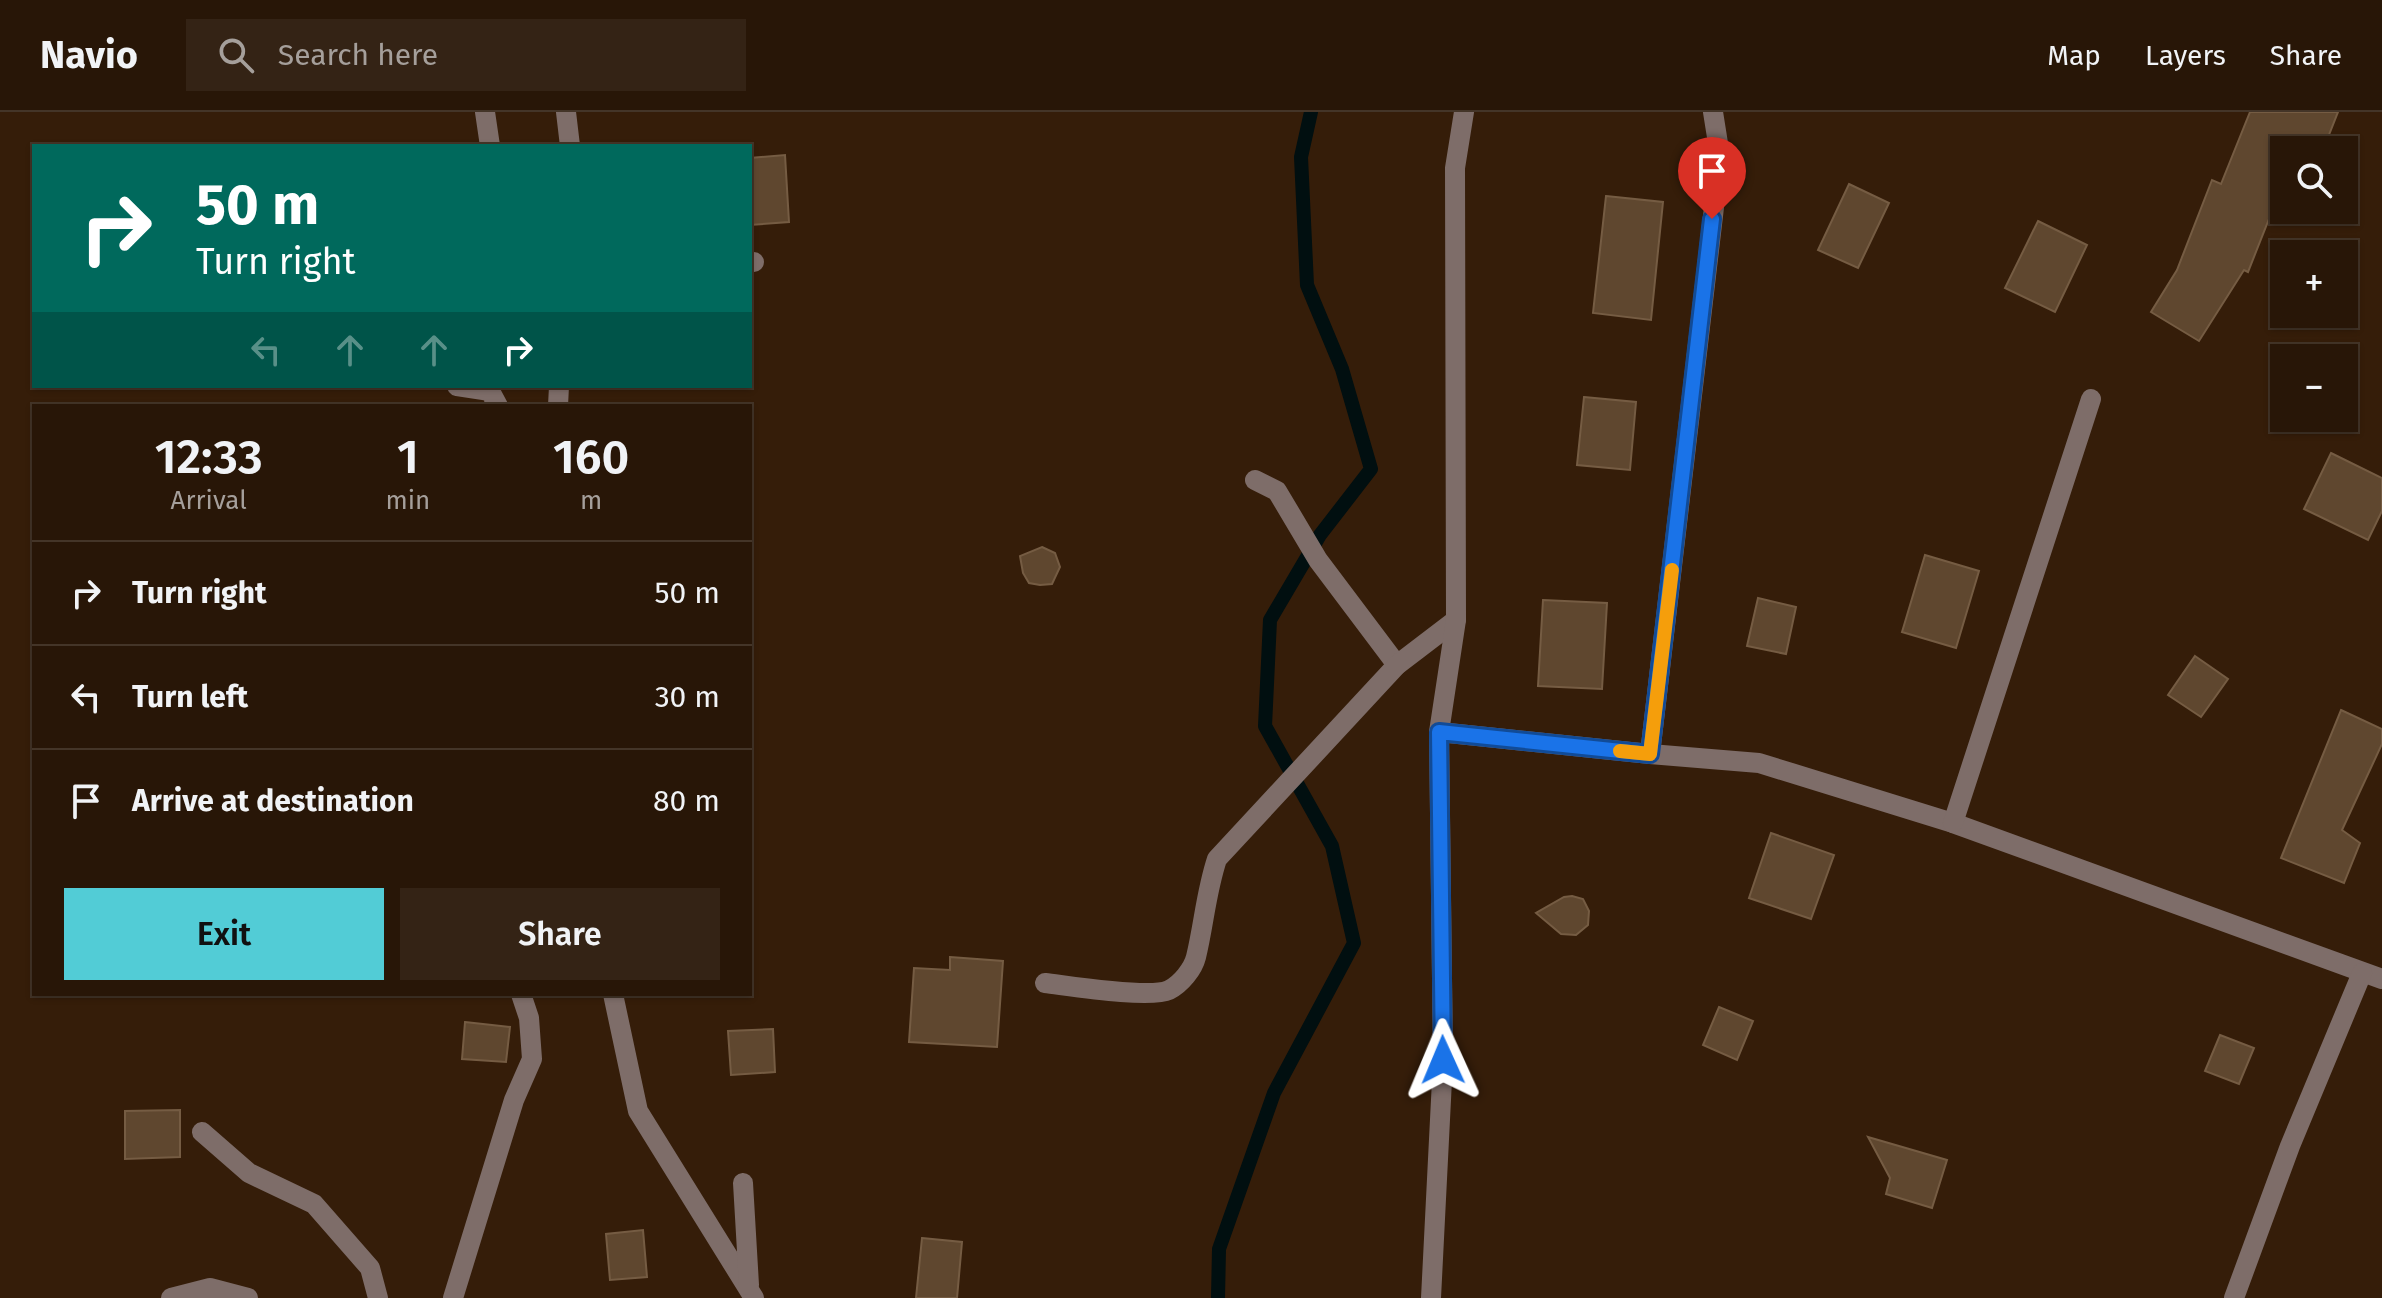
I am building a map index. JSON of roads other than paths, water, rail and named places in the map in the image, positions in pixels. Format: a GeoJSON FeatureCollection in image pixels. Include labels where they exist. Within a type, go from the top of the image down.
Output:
{"type":"FeatureCollection","features":[{"type":"Feature","properties":{"kind":"street"},"geometry":{"type":"LineString","coordinates":[[485,112],[490,144]]}},
{"type":"Feature","properties":{"kind":"street"},"geometry":{"type":"LineString","coordinates":[[566,112],[570,144]]}},
{"type":"Feature","properties":{"kind":"street"},"geometry":{"type":"LineString","coordinates":[[1431,1298],[1443,1060],[1439,732],[1456,620],[1455,168],[1464,112]]}},
{"type":"Feature","properties":{"kind":"street"},"geometry":{"type":"LineString","coordinates":[[1650,754],[1720,156],[1713,112]]}},
{"type":"Feature","properties":{"kind":"street"},"geometry":{"type":"LineString","coordinates":[[470,388],[490,391],[497,404]]}},
{"type":"Feature","properties":{"kind":"street"},"geometry":{"type":"LineString","coordinates":[[1953,823],[2091,399]]}},
{"type":"Feature","properties":{"kind":"street"},"geometry":{"type":"LineString","coordinates":[[1255,480],[1277,491],[1318,560],[1397,665]]}},
{"type":"Feature","properties":{"kind":"street"},"geometry":{"type":"LineString","coordinates":[[1045,983],[1142,993],[1168,991],[1185,977],[1196,961],[1207,887],[1217,859],[1397,665],[1456,620]]}},
{"type":"Feature","properties":{"kind":"street"},"geometry":{"type":"LineString","coordinates":[[1439,732],[1759,763],[1953,823],[2372,976],[2290,1146],[2234,1298]]}},
{"type":"Feature","properties":{"kind":"street"},"geometry":{"type":"LineString","coordinates":[[453,1298],[514,1100],[532,1059],[529,1018],[522,996]]}},
{"type":"Feature","properties":{"kind":"street"},"geometry":{"type":"LineString","coordinates":[[613,996],[638,1111],[752,1294]]}},
{"type":"Feature","properties":{"kind":"street"},"geometry":{"type":"LineString","coordinates":[[202,1132],[249,1173],[314,1204],[370,1268],[378,1298]]}},
{"type":"Feature","properties":{"kind":"street"},"geometry":{"type":"LineString","coordinates":[[743,1183],[752,1294]]}},
{"type":"Feature","properties":{"kind":"street"},"geometry":{"type":"LineString","coordinates":[[171,1298],[210,1288],[248,1298]]}},
{"type":"Feature","properties":{"kind":"waterway"},"geometry":{"type":"LineString","coordinates":[[1218,1298],[1219,1249],[1274,1093],[1354,943],[1332,846],[1265,726],[1270,620],[1320,535],[1371,469],[1342,369],[1307,285],[1301,157],[1311,112]]}}]}
